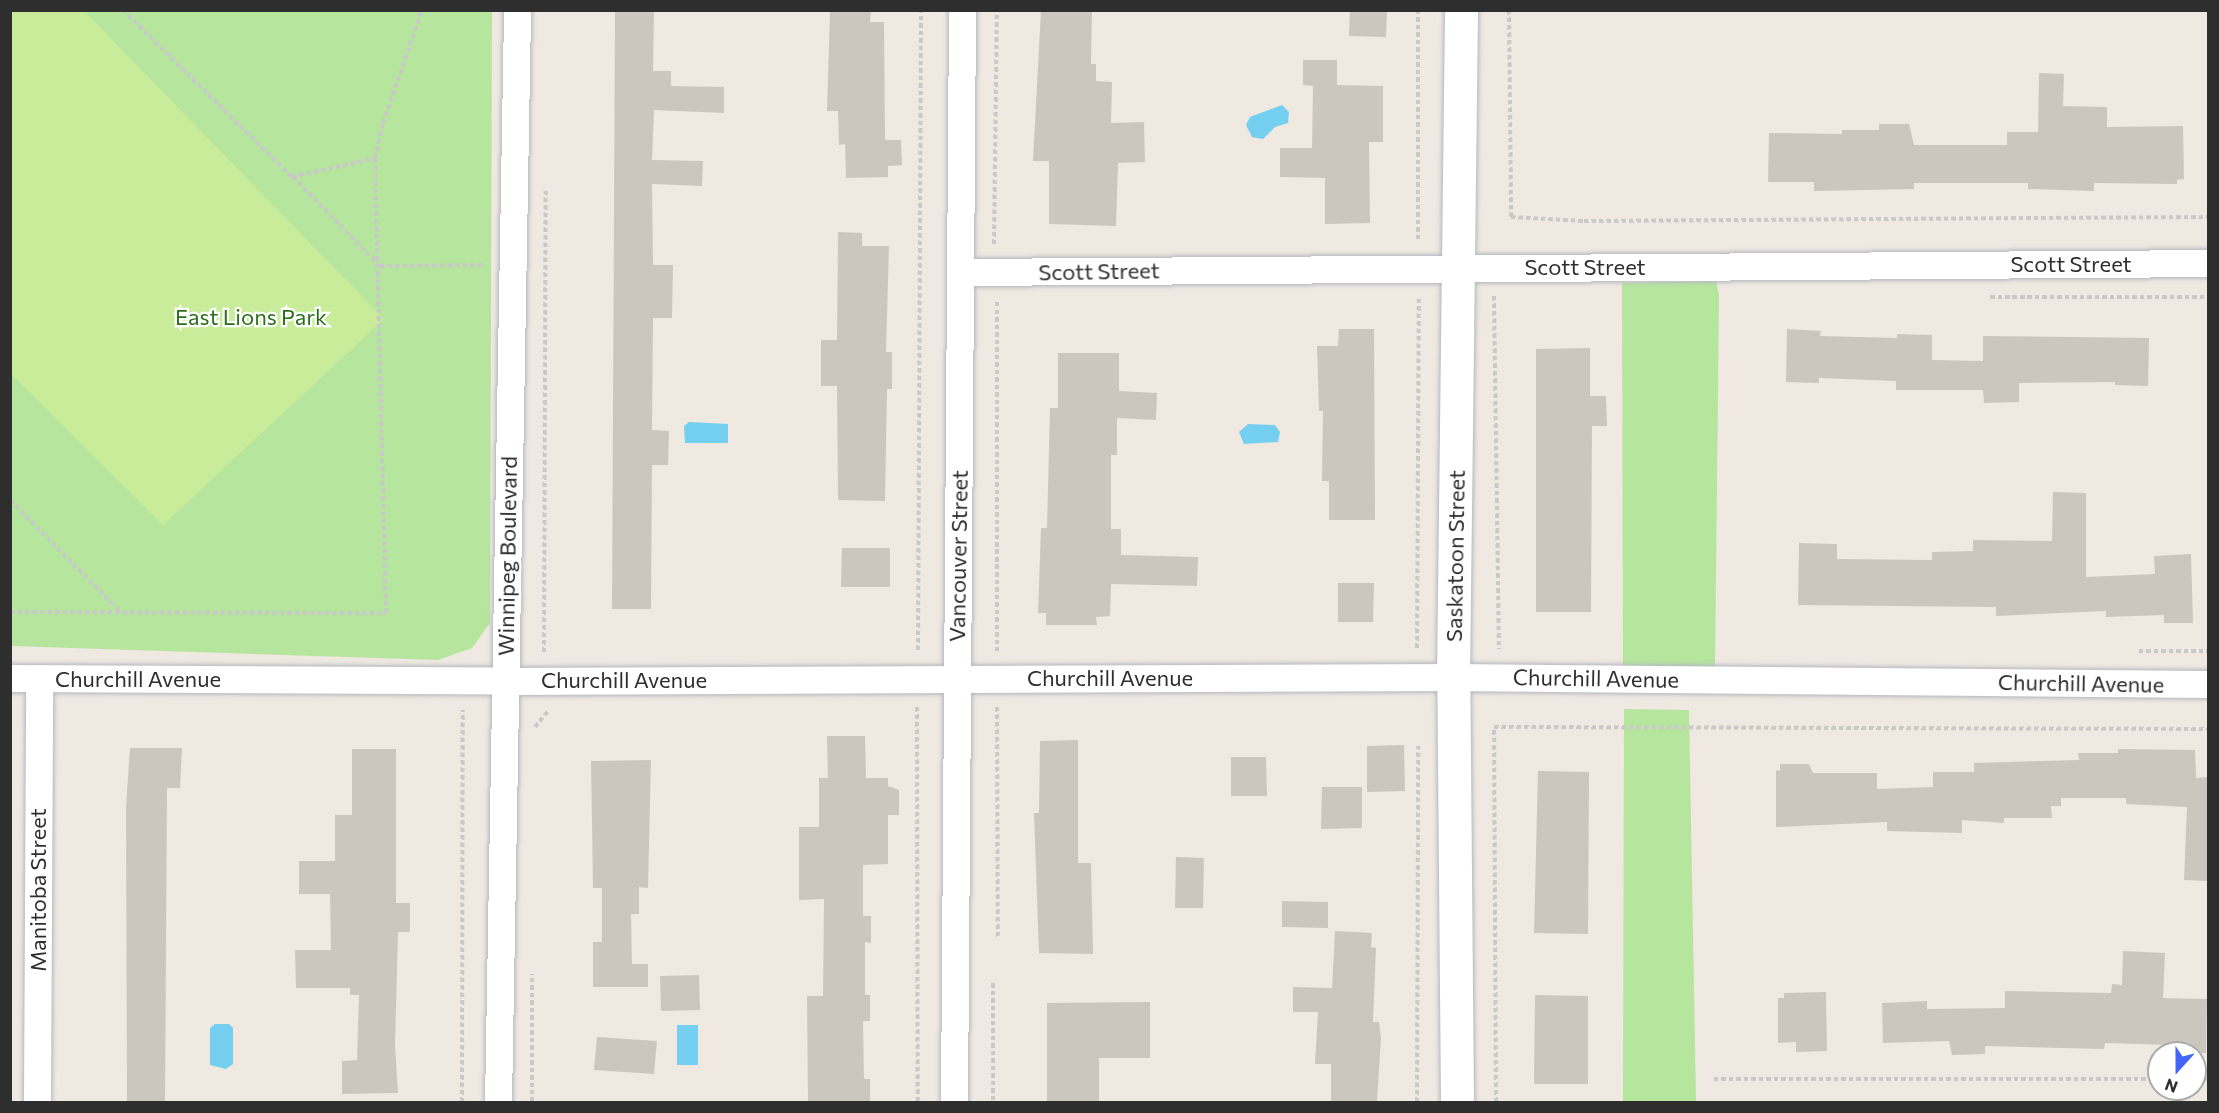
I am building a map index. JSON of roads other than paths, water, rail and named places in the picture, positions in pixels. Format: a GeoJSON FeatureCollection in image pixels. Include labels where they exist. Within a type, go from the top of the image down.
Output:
{"type":"FeatureCollection","features":[{"type":"Feature","properties":{"kind":"street","name":"Winnipeg Boulevard"},"geometry":{"type":"LineString","coordinates":[[498,1102],[517,10]]}},
{"type":"Feature","properties":{"kind":"street","name":"Vancouver Street"},"geometry":{"type":"LineString","coordinates":[[954,1102],[962,272],[962,10]]}},
{"type":"Feature","properties":{"kind":"street","name":"Saskatoon Street"},"geometry":{"type":"LineString","coordinates":[[1457,1102],[1453,677],[1461,10]]}},
{"type":"Feature","properties":{"kind":"street","name":"Scott Street"},"geometry":{"type":"LineString","coordinates":[[962,272],[2208,263]]}},
{"type":"Feature","properties":{"kind":"street","name":"Churchill Avenue"},"geometry":{"type":"LineString","coordinates":[[10,678],[504,681],[1453,677],[2208,684]]}},
{"type":"Feature","properties":{"kind":"street","name":"Manitoba Street"},"geometry":{"type":"LineString","coordinates":[[37,1102],[39,678]]}},
{"type":"Feature","properties":{"kind":"water"},"geometry":{"type":"Polygon","coordinates":[[[1282,105],[1289,112],[1288,123],[1275,127],[1263,139],[1252,137],[1246,125],[1250,117],[1282,105]]]}},
{"type":"Feature","properties":{"kind":"water"},"geometry":{"type":"Polygon","coordinates":[[[689,422],[728,424],[728,443],[685,443],[684,426],[689,422]]]}},
{"type":"Feature","properties":{"kind":"water"},"geometry":{"type":"Polygon","coordinates":[[[1248,424],[1275,425],[1280,432],[1278,442],[1244,444],[1239,432],[1248,424]]]}},
{"type":"Feature","properties":{"kind":"water"},"geometry":{"type":"Polygon","coordinates":[[[215,1024],[229,1024],[233,1028],[233,1064],[226,1069],[210,1065],[210,1028],[215,1024]]]}},
{"type":"Feature","properties":{"kind":"water"},"geometry":{"type":"Polygon","coordinates":[[[677,1025],[698,1025],[698,1065],[677,1065],[677,1025]]]}},
{"type":"Feature","properties":{"kind":"park label","name":"East Lions Park"},"geometry":{"type":"Point","coordinates":[251,317]}}]}
